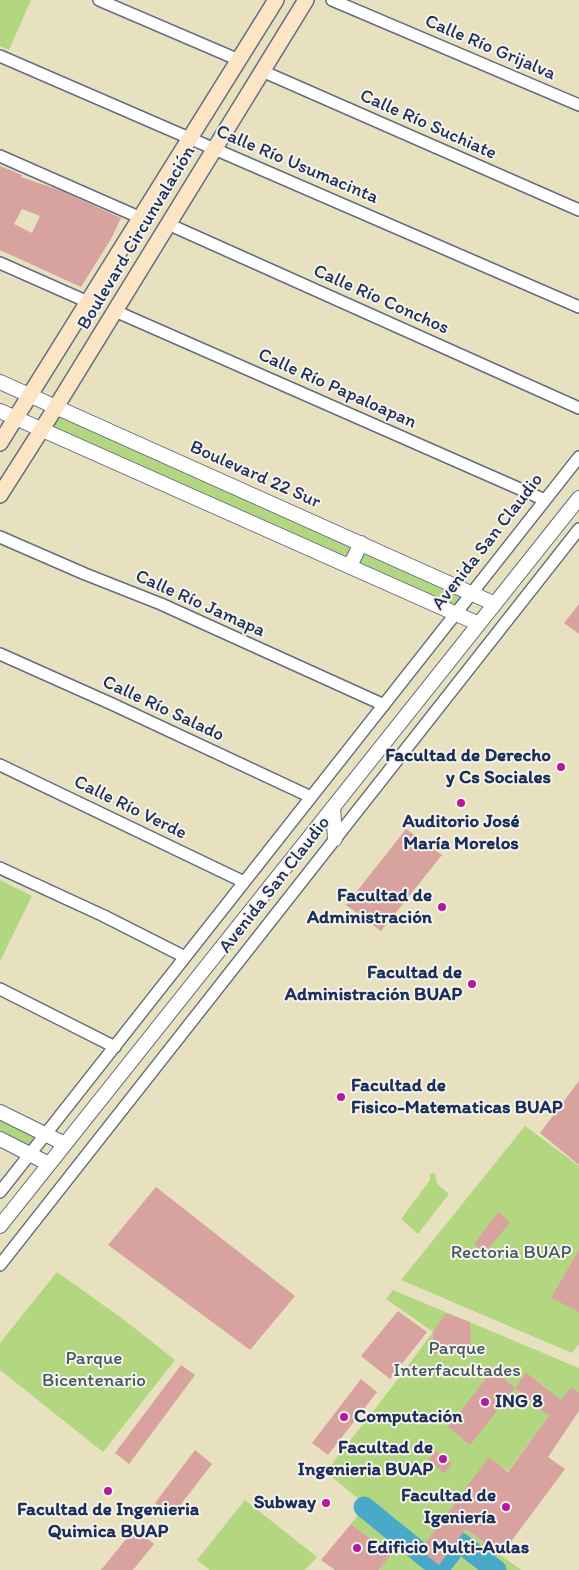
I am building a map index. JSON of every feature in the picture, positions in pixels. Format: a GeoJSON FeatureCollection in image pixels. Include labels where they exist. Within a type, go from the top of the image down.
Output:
{"type":"FeatureCollection","features":[{"type":"Feature","properties":{"kind":"main road","name":"Boulevard Circunvalación"},"geometry":{"type":"LineString","coordinates":[[0,443],[276,0]]}},
{"type":"Feature","properties":{"kind":"main road","name":"Boulevard Circunvalación"},"geometry":{"type":"LineString","coordinates":[[0,495],[306,0]]}},
{"type":"Feature","properties":{"kind":"street"},"geometry":{"type":"LineString","coordinates":[[98,0],[239,60]]}},
{"type":"Feature","properties":{"kind":"street","name":"Calle Río Grijalva"},"geometry":{"type":"LineString","coordinates":[[332,0],[579,105]]}},
{"type":"Feature","properties":{"kind":"street","name":"Calle Río Usumacinta"},"geometry":{"type":"LineString","coordinates":[[0,56],[579,307]]}},
{"type":"Feature","properties":{"kind":"street","name":"Calle Río Suchiate"},"geometry":{"type":"LineString","coordinates":[[262,71],[579,210]]}},
{"type":"Feature","properties":{"kind":"street"},"geometry":{"type":"LineString","coordinates":[[0,156],[141,218]]}},
{"type":"Feature","properties":{"kind":"street","name":"Calle Río Conchos"},"geometry":{"type":"LineString","coordinates":[[168,224],[579,408]]}},
{"type":"Feature","properties":{"kind":"street"},"geometry":{"type":"LineString","coordinates":[[0,262],[88,302]]}},
{"type":"Feature","properties":{"kind":"street","name":"Calle Río Papaloapan"},"geometry":{"type":"LineString","coordinates":[[115,311],[545,500]]}},
{"type":"Feature","properties":{"kind":"street","name":"Boulevard 22 Sur"},"geometry":{"type":"LineString","coordinates":[[0,382],[495,604]]}},
{"type":"Feature","properties":{"kind":"street"},"geometry":{"type":"LineString","coordinates":[[0,411],[479,624]]}},
{"type":"Feature","properties":{"kind":"street","name":"Avenida San Claudio"},"geometry":{"type":"LineString","coordinates":[[0,1192],[579,457]]}},
{"type":"Feature","properties":{"kind":"street","name":"Avenida San Claudio"},"geometry":{"type":"LineString","coordinates":[[0,1226],[579,498]]}},
{"type":"Feature","properties":{"kind":"street","name":"Avenida San Claudio"},"geometry":{"type":"LineString","coordinates":[[0,1265],[579,529]]}},
{"type":"Feature","properties":{"kind":"street","name":"Calle Río Jamapa"},"geometry":{"type":"LineString","coordinates":[[0,537],[160,604],[384,705]]}},
{"type":"Feature","properties":{"kind":"street"},"geometry":{"type":"LineString","coordinates":[[350,566],[361,543]]}},
{"type":"Feature","properties":{"kind":"street","name":"Calle Río Salado"},"geometry":{"type":"LineString","coordinates":[[0,654],[311,797]]}},
{"type":"Feature","properties":{"kind":"street","name":"Calle Río Verde"},"geometry":{"type":"LineString","coordinates":[[0,765],[244,882]]}},
{"type":"Feature","properties":{"kind":"street"},"geometry":{"type":"LineString","coordinates":[[333,807],[335,839]]}},
{"type":"Feature","properties":{"kind":"street"},"geometry":{"type":"LineString","coordinates":[[0,868],[104,916],[185,957]]}},
{"type":"Feature","properties":{"kind":"street"},"geometry":{"type":"LineString","coordinates":[[0,989],[115,1047]]}},
{"type":"Feature","properties":{"kind":"street"},"geometry":{"type":"LineString","coordinates":[[0,1112],[65,1144]]}},
{"type":"Feature","properties":{"kind":"street"},"geometry":{"type":"LineString","coordinates":[[0,1139],[49,1164]]}},
{"type":"Feature","properties":{"kind":"green space"},"geometry":{"type":"Polygon","coordinates":[[[0,0],[31,0],[9,50],[0,46],[0,0]]]}},
{"type":"Feature","properties":{"kind":"green space"},"geometry":{"type":"Polygon","coordinates":[[[52,405],[472,593],[456,613],[38,426],[52,405]]]}},
{"type":"Feature","properties":{"kind":"green space"},"geometry":{"type":"Polygon","coordinates":[[[0,880],[32,896],[0,961],[0,880]]]}},
{"type":"Feature","properties":{"kind":"green space"},"geometry":{"type":"Polygon","coordinates":[[[0,1112],[45,1134],[30,1154],[0,1139],[0,1112]]]}},
{"type":"Feature","properties":{"kind":"green space","name":"Rectoria BUAP"},"geometry":{"type":"Polygon","coordinates":[[[525,1126],[579,1166],[579,1344],[572,1353],[401,1280],[525,1126]]]}},
{"type":"Feature","properties":{"kind":"green space"},"geometry":{"type":"Polygon","coordinates":[[[435,1173],[437,1184],[449,1194],[418,1234],[401,1219],[430,1180],[430,1174],[435,1173]]]}},
{"type":"Feature","properties":{"kind":"green space","name":"Parque Bicentenario"},"geometry":{"type":"Polygon","coordinates":[[[57,1272],[123,1319],[175,1360],[103,1452],[0,1370],[0,1343],[57,1272]]]}},
{"type":"Feature","properties":{"kind":"green space","name":"Parque Interfacultades"},"geometry":{"type":"Polygon","coordinates":[[[393,1290],[579,1368],[579,1392],[571,1387],[508,1471],[489,1458],[420,1550],[439,1565],[466,1529],[521,1570],[444,1570],[441,1568],[440,1570],[379,1570],[391,1554],[351,1524],[366,1505],[327,1473],[339,1454],[433,1332],[386,1299],[393,1290]],[[493,1371],[448,1427],[470,1444],[493,1371]],[[526,1372],[515,1388],[537,1407],[549,1390],[526,1372]]]}},
{"type":"Feature","properties":{"kind":"green space"},"geometry":{"type":"Polygon","coordinates":[[[245,1500],[317,1557],[305,1570],[210,1570],[197,1560],[245,1500]]]}},
{"type":"Feature","properties":{"kind":"building"},"geometry":{"type":"Polygon","coordinates":[[[0,166],[22,175],[21,177],[62,191],[121,218],[111,239],[81,287],[0,250],[0,166]],[[22,209],[14,224],[32,233],[40,216],[22,209]]]}},
{"type":"Feature","properties":{"kind":"building"},"geometry":{"type":"Polygon","coordinates":[[[579,604],[579,634],[564,623],[579,604]]]}},
{"type":"Feature","properties":{"kind":"building"},"geometry":{"type":"Polygon","coordinates":[[[406,829],[442,855],[381,931],[346,905],[406,829]]]}},
{"type":"Feature","properties":{"kind":"building"},"geometry":{"type":"Polygon","coordinates":[[[579,1081],[579,1165],[540,1133],[579,1081]]]}},
{"type":"Feature","properties":{"kind":"building"},"geometry":{"type":"Polygon","coordinates":[[[156,1187],[295,1296],[250,1350],[108,1245],[156,1187]]]}},
{"type":"Feature","properties":{"kind":"building"},"geometry":{"type":"Polygon","coordinates":[[[498,1212],[510,1222],[485,1253],[474,1244],[498,1212]]]}},
{"type":"Feature","properties":{"kind":"building"},"geometry":{"type":"Polygon","coordinates":[[[579,1250],[579,1312],[551,1298],[579,1250]]]}},
{"type":"Feature","properties":{"kind":"building"},"geometry":{"type":"Polygon","coordinates":[[[398,1311],[427,1332],[390,1379],[361,1356],[398,1311]]]}},
{"type":"Feature","properties":{"kind":"building"},"geometry":{"type":"Polygon","coordinates":[[[446,1313],[470,1322],[471,1349],[434,1354],[433,1332],[446,1313]]]}},
{"type":"Feature","properties":{"kind":"building"},"geometry":{"type":"Polygon","coordinates":[[[181,1365],[195,1375],[129,1464],[115,1453],[181,1365]]]}},
{"type":"Feature","properties":{"kind":"building","name":"ING 8"},"geometry":{"type":"Polygon","coordinates":[[[493,1370],[515,1388],[470,1445],[448,1427],[493,1370]]]}},
{"type":"Feature","properties":{"kind":"building"},"geometry":{"type":"Polygon","coordinates":[[[526,1372],[561,1400],[571,1387],[579,1392],[579,1411],[548,1457],[565,1469],[501,1555],[466,1529],[439,1565],[420,1550],[489,1457],[508,1472],[549,1416],[515,1388],[526,1372]]]}},
{"type":"Feature","properties":{"kind":"building","name":"Computación"},"geometry":{"type":"Polygon","coordinates":[[[361,1379],[377,1392],[328,1455],[312,1443],[361,1379]]]}},
{"type":"Feature","properties":{"kind":"building"},"geometry":{"type":"Polygon","coordinates":[[[195,1450],[212,1464],[172,1516],[155,1503],[195,1450]]]}},
{"type":"Feature","properties":{"kind":"building"},"geometry":{"type":"Polygon","coordinates":[[[436,1451],[452,1464],[444,1473],[428,1461],[436,1451]]]}},
{"type":"Feature","properties":{"kind":"building","name":"Edificio Multi-Aulas"},"geometry":{"type":"Polygon","coordinates":[[[351,1524],[391,1554],[379,1570],[335,1570],[321,1560],[351,1524]]]}},
{"type":"Feature","properties":{"kind":"building"},"geometry":{"type":"Polygon","coordinates":[[[135,1528],[154,1544],[133,1570],[101,1570],[135,1528]]]}},
{"type":"Feature","properties":{"kind":"waterway"},"geometry":{"type":"LineString","coordinates":[[364,1507],[439,1568],[459,1542],[496,1570]]}},
{"type":"Feature","properties":{"kind":"place","name":"Facultad de Derecho y Cs Sociales"},"geometry":{"type":"Point","coordinates":[561,767]}},
{"type":"Feature","properties":{"kind":"place","name":"Auditorio José María Morelos"},"geometry":{"type":"Point","coordinates":[461,803]}},
{"type":"Feature","properties":{"kind":"place","name":"Facultad de Administración"},"geometry":{"type":"Point","coordinates":[442,907]}},
{"type":"Feature","properties":{"kind":"place","name":"Facultad de Administración BUAP"},"geometry":{"type":"Point","coordinates":[472,984]}},
{"type":"Feature","properties":{"kind":"place","name":"Facultad de Fisico-Matematicas BUAP"},"geometry":{"type":"Point","coordinates":[341,1097]}},
{"type":"Feature","properties":{"kind":"place","name":"ING 8"},"geometry":{"type":"Point","coordinates":[485,1402]}},
{"type":"Feature","properties":{"kind":"place","name":"Computación"},"geometry":{"type":"Point","coordinates":[344,1417]}},
{"type":"Feature","properties":{"kind":"place","name":"Facultad de Ingenieria BUAP"},"geometry":{"type":"Point","coordinates":[443,1459]}},
{"type":"Feature","properties":{"kind":"place","name":"Facultad de Ingenieria Quimica BUAP"},"geometry":{"type":"Point","coordinates":[108,1491]}},
{"type":"Feature","properties":{"kind":"place","name":"Subway"},"geometry":{"type":"Point","coordinates":[326,1503]}},
{"type":"Feature","properties":{"kind":"place","name":"Facultad de Igeniería"},"geometry":{"type":"Point","coordinates":[506,1507]}},
{"type":"Feature","properties":{"kind":"place","name":"Edificio Multi-Aulas"},"geometry":{"type":"Point","coordinates":[357,1548]}}]}
